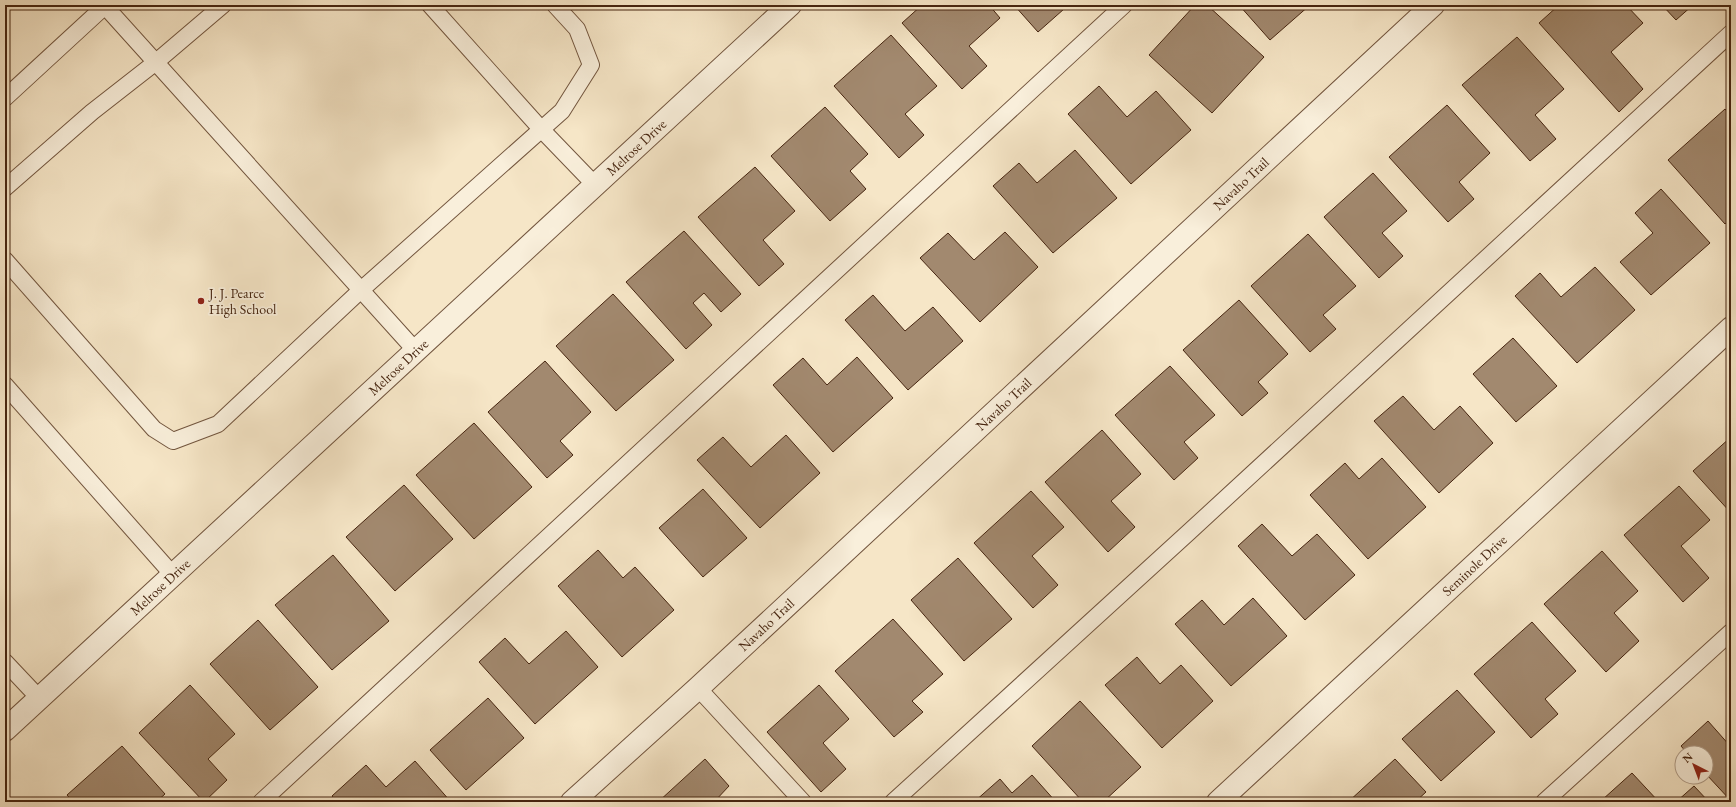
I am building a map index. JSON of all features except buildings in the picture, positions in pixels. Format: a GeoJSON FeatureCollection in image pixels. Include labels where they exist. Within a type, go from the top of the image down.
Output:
{"type":"FeatureCollection","features":[{"type":"Feature","properties":{"kind":"street","name":"Melrose Drive"},"geometry":{"type":"LineString","coordinates":[[5,730],[790,5]]}},
{"type":"Feature","properties":{"kind":"street","name":"Navaho Trail"},"geometry":{"type":"LineString","coordinates":[[572,802],[698,688],[1433,5]]}},
{"type":"Feature","properties":{"kind":"street","name":"Seminole Drive"},"geometry":{"type":"LineString","coordinates":[[1218,802],[1731,328]]}},
{"type":"Feature","properties":{"kind":"lane"},"geometry":{"type":"LineString","coordinates":[[5,98],[105,5],[416,351]]}},
{"type":"Feature","properties":{"kind":"lane"},"geometry":{"type":"LineString","coordinates":[[5,188],[92,112],[156,62],[223,5]]}},
{"type":"Feature","properties":{"kind":"lane"},"geometry":{"type":"LineString","coordinates":[[430,5],[541,129],[595,185]]}},
{"type":"Feature","properties":{"kind":"lane"},"geometry":{"type":"LineString","coordinates":[[5,260],[154,429],[173,441],[218,424],[361,290],[562,111],[591,65],[578,29],[555,5]]}},
{"type":"Feature","properties":{"kind":"lane"},"geometry":{"type":"LineString","coordinates":[[261,802],[1124,5]]}},
{"type":"Feature","properties":{"kind":"lane"},"geometry":{"type":"LineString","coordinates":[[893,802],[1195,527],[1731,33]]}},
{"type":"Feature","properties":{"kind":"lane"},"geometry":{"type":"LineString","coordinates":[[5,385],[173,575]]}},
{"type":"Feature","properties":{"kind":"lane"},"geometry":{"type":"LineString","coordinates":[[1544,802],[1731,632]]}},
{"type":"Feature","properties":{"kind":"lane"},"geometry":{"type":"LineString","coordinates":[[5,662],[39,698]]}},
{"type":"Feature","properties":{"kind":"lane"},"geometry":{"type":"LineString","coordinates":[[698,688],[803,802]]}},
{"type":"Feature","properties":{"kind":"place","name":"J. J. Pearce High School"},"geometry":{"type":"Point","coordinates":[201,301]}}]}
